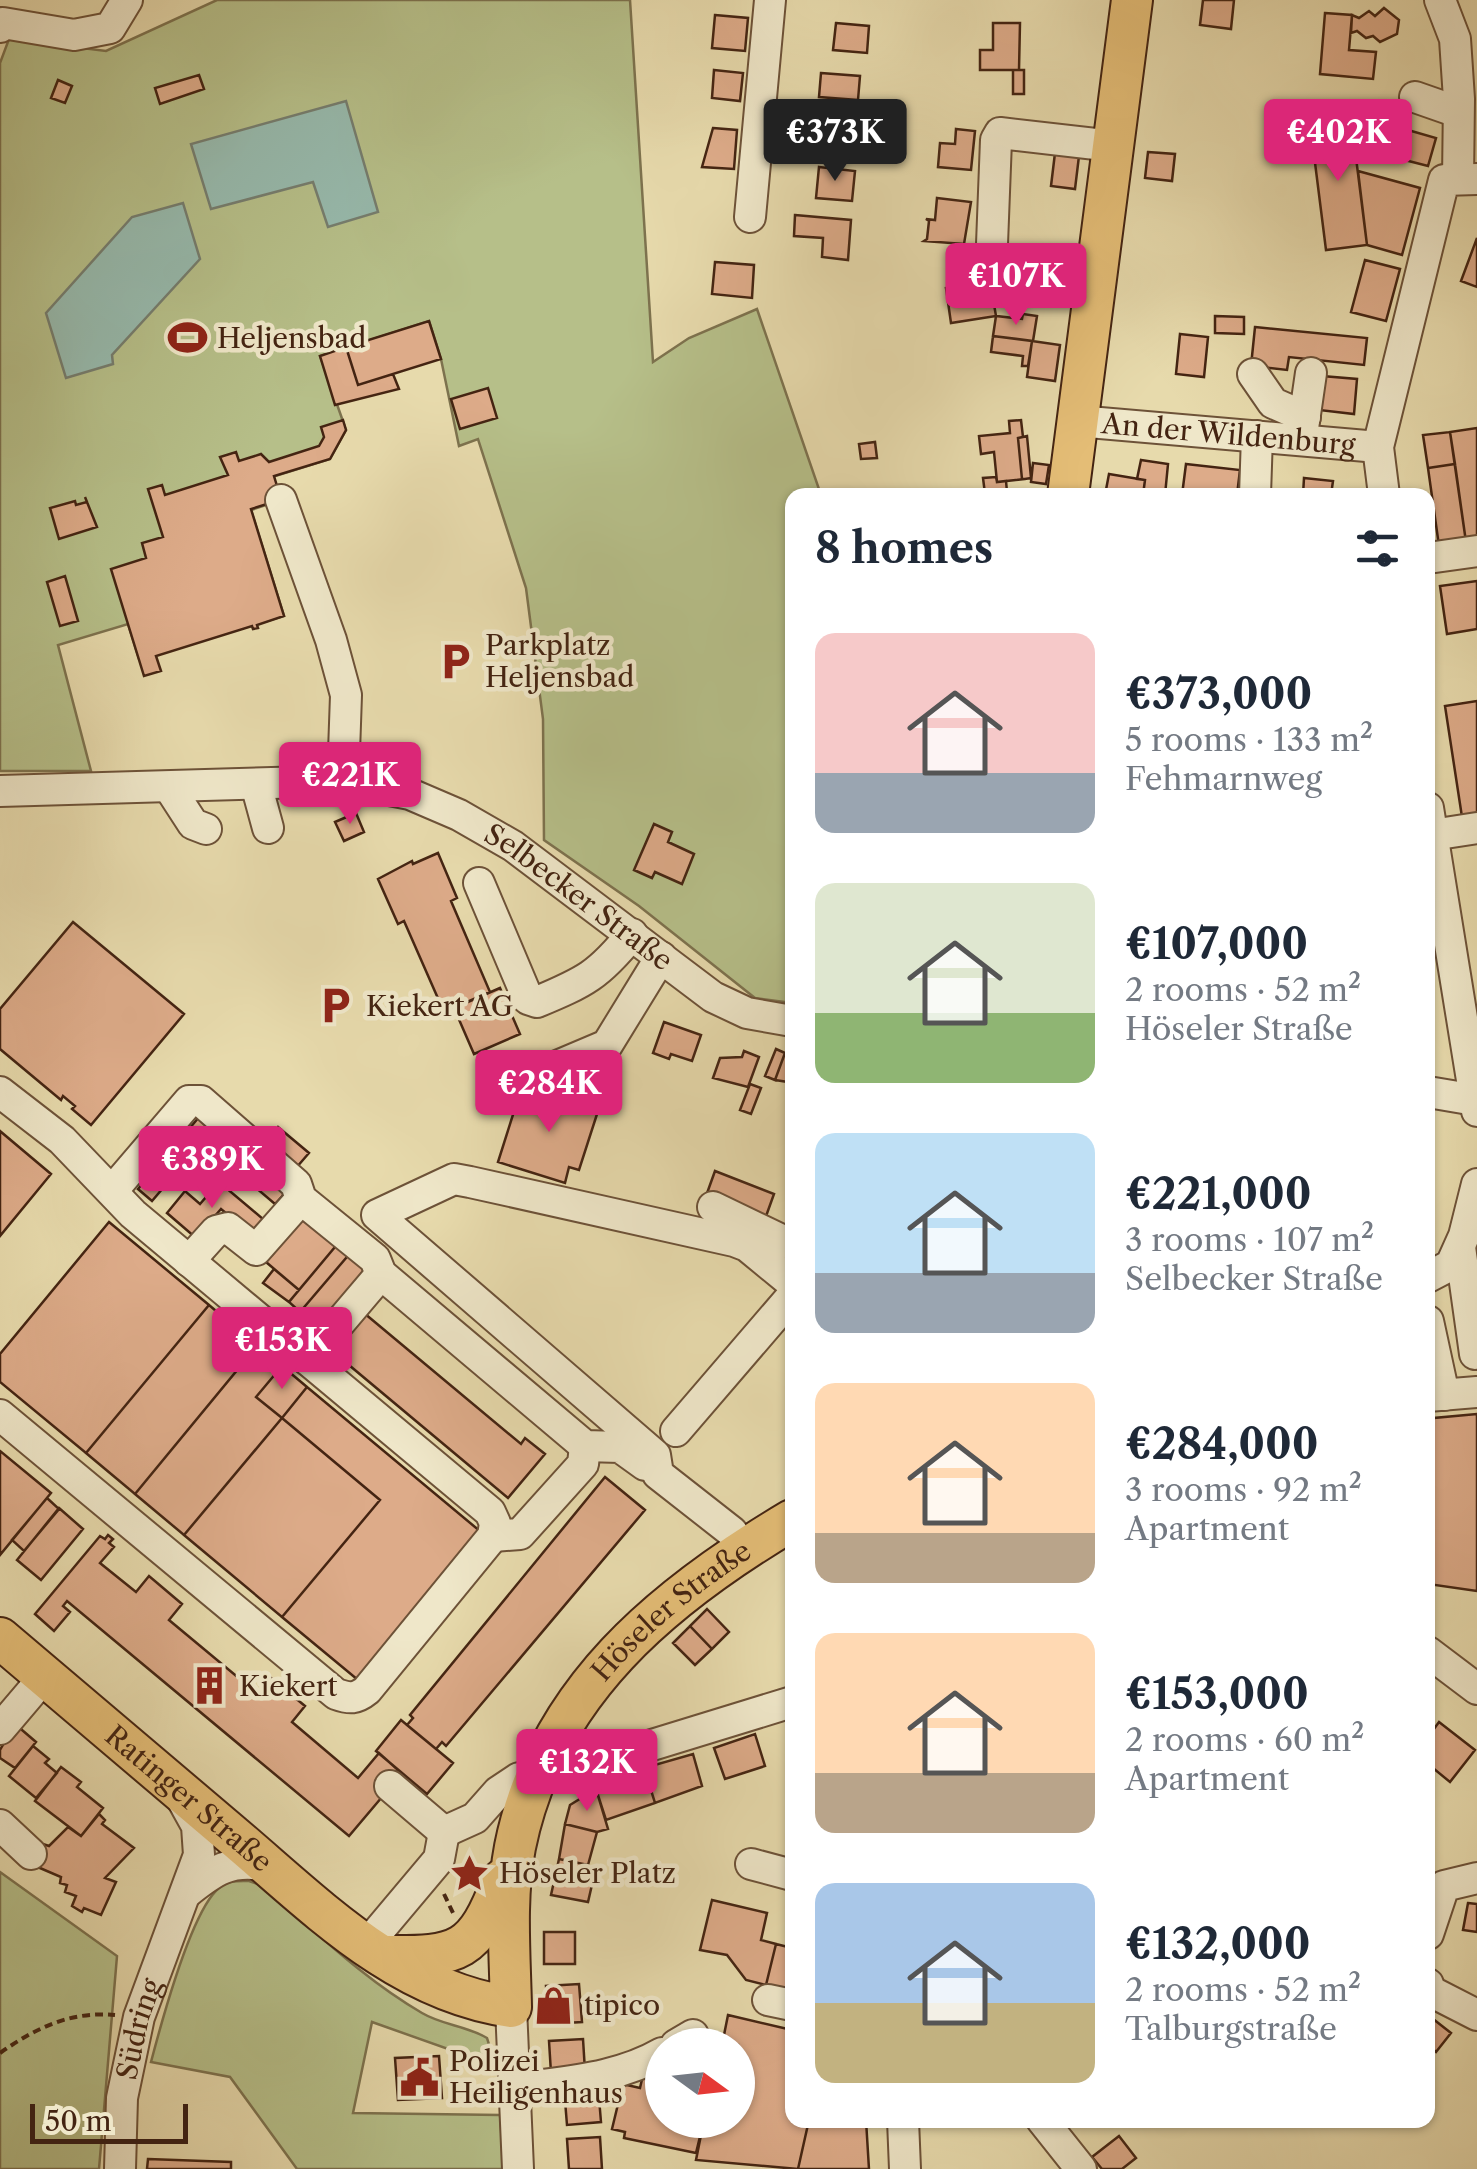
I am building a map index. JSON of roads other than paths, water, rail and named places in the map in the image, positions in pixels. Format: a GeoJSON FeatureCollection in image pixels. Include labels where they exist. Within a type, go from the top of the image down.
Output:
{"type":"FeatureCollection","features":[{"type":"Feature","properties":{"kind":"main road"},"geometry":{"type":"LineString","coordinates":[[1069,488],[1132,0]]}},
{"type":"Feature","properties":{"kind":"main road","name":"Höseler Straße"},"geometry":{"type":"LineString","coordinates":[[511,2007],[514,1851],[540,1773],[570,1714],[592,1682],[629,1642],[699,1578],[785,1524]]}},
{"type":"Feature","properties":{"kind":"main road","name":"Ratinger Straße"},"geometry":{"type":"LineString","coordinates":[[0,1638],[372,1952],[451,1991],[511,2007]]}},
{"type":"Feature","properties":{"kind":"main road"},"geometry":{"type":"LineString","coordinates":[[372,1952],[434,1956],[470,1942],[492,1909],[514,1851]]}},
{"type":"Feature","properties":{"kind":"street"},"geometry":{"type":"LineString","coordinates":[[1,25],[74,35],[92,32],[110,28],[127,0]]}},
{"type":"Feature","properties":{"kind":"street"},"geometry":{"type":"LineString","coordinates":[[750,217],[770,0]]}},
{"type":"Feature","properties":{"kind":"street"},"geometry":{"type":"LineString","coordinates":[[1383,488],[1378,447],[1444,180],[1467,179],[1454,39],[1440,0]]}},
{"type":"Feature","properties":{"kind":"street"},"geometry":{"type":"LineString","coordinates":[[1416,97],[1458,112]]}},
{"type":"Feature","properties":{"kind":"street"},"geometry":{"type":"LineString","coordinates":[[992,244],[996,140],[1000,133],[1114,146]]}},
{"type":"Feature","properties":{"kind":"street"},"geometry":{"type":"LineString","coordinates":[[1303,429],[1311,373]]}},
{"type":"Feature","properties":{"kind":"street"},"geometry":{"type":"LineString","coordinates":[[1253,374],[1273,403],[1303,429]]}},
{"type":"Feature","properties":{"kind":"street","name":"An der Wildenburg"},"geometry":{"type":"LineString","coordinates":[[1077,420],[1257,436],[1303,429],[1378,447]]}},
{"type":"Feature","properties":{"kind":"street"},"geometry":{"type":"LineString","coordinates":[[1254,488],[1257,436]]}},
{"type":"Feature","properties":{"kind":"street"},"geometry":{"type":"LineString","coordinates":[[281,500],[331,640],[346,696],[343,781]]}},
{"type":"Feature","properties":{"kind":"street"},"geometry":{"type":"LineString","coordinates":[[1435,557],[1477,551]]}},
{"type":"Feature","properties":{"kind":"street","name":"Selbecker Straße"},"geometry":{"type":"LineString","coordinates":[[0,791],[343,781],[410,794],[459,815],[513,846],[713,997],[747,1012],[785,1020]]}},
{"type":"Feature","properties":{"kind":"street"},"geometry":{"type":"LineString","coordinates":[[256,784],[268,828]]}},
{"type":"Feature","properties":{"kind":"street"},"geometry":{"type":"LineString","coordinates":[[169,787],[193,824],[206,829]]}},
{"type":"Feature","properties":{"kind":"street"},"geometry":{"type":"LineString","coordinates":[[1435,823],[1477,828]]}},
{"type":"Feature","properties":{"kind":"street"},"geometry":{"type":"LineString","coordinates":[[1435,853],[1476,1106],[1435,1094]]}},
{"type":"Feature","properties":{"kind":"street"},"geometry":{"type":"LineString","coordinates":[[479,882],[528,999],[536,1002],[586,981],[605,968],[632,934]]}},
{"type":"Feature","properties":{"kind":"street"},"geometry":{"type":"LineString","coordinates":[[522,1081],[607,1045],[661,958]]}},
{"type":"Feature","properties":{"kind":"street"},"geometry":{"type":"LineString","coordinates":[[0,1092],[62,1140],[112,1192],[189,1261],[490,1512],[495,1523],[493,1536],[367,1690],[348,1698],[336,1694],[0,1414]]}},
{"type":"Feature","properties":{"kind":"street"},"geometry":{"type":"LineString","coordinates":[[112,1192],[189,1101],[201,1101],[296,1184],[301,1199],[376,1259],[381,1274],[585,1446],[620,1447],[732,1532],[743,1549]]}},
{"type":"Feature","properties":{"kind":"street"},"geometry":{"type":"LineString","coordinates":[[658,1474],[655,1454],[378,1215],[454,1179],[734,1241],[747,1246],[785,1277]]}},
{"type":"Feature","properties":{"kind":"street"},"geometry":{"type":"LineString","coordinates":[[1435,1274],[1448,1269],[1460,1247],[1477,1184]]}},
{"type":"Feature","properties":{"kind":"street"},"geometry":{"type":"LineString","coordinates":[[189,1261],[216,1231],[228,1228],[256,1250],[301,1199]]}},
{"type":"Feature","properties":{"kind":"street"},"geometry":{"type":"LineString","coordinates":[[713,1207],[785,1242]]}},
{"type":"Feature","properties":{"kind":"street"},"geometry":{"type":"LineString","coordinates":[[1460,1247],[1475,1354]]}},
{"type":"Feature","properties":{"kind":"street"},"geometry":{"type":"LineString","coordinates":[[308,1360],[381,1274]]}},
{"type":"Feature","properties":{"kind":"street"},"geometry":{"type":"LineString","coordinates":[[676,1431],[785,1304]]}},
{"type":"Feature","properties":{"kind":"street"},"geometry":{"type":"LineString","coordinates":[[1436,1396],[1477,1392]]}},
{"type":"Feature","properties":{"kind":"street"},"geometry":{"type":"LineString","coordinates":[[493,1536],[520,1534],[584,1464],[585,1446]]}},
{"type":"Feature","properties":{"kind":"street"},"geometry":{"type":"LineString","coordinates":[[1435,1657],[1477,1688]]}},
{"type":"Feature","properties":{"kind":"street"},"geometry":{"type":"LineString","coordinates":[[0,1729],[45,1676]]}},
{"type":"Feature","properties":{"kind":"street"},"geometry":{"type":"LineString","coordinates":[[390,1786],[412,1818],[444,1832],[475,1818],[502,1788],[520,1778],[564,1772],[785,1704]]}},
{"type":"Feature","properties":{"kind":"street","name":"Südring"},"geometry":{"type":"LineString","coordinates":[[120,2169],[122,2098],[140,2017],[199,1856],[199,1836],[176,1788]]}},
{"type":"Feature","properties":{"kind":"street"},"geometry":{"type":"LineString","coordinates":[[0,1825],[31,1854]]}},
{"type":"Feature","properties":{"kind":"street"},"geometry":{"type":"LineString","coordinates":[[372,1952],[439,1859],[444,1832]]}},
{"type":"Feature","properties":{"kind":"street"},"geometry":{"type":"LineString","coordinates":[[186,1893],[222,1866],[241,1862],[267,1866]]}},
{"type":"Feature","properties":{"kind":"street"},"geometry":{"type":"LineString","coordinates":[[752,1864],[785,1873]]}},
{"type":"Feature","properties":{"kind":"street"},"geometry":{"type":"LineString","coordinates":[[1436,1880],[1477,1878]]}},
{"type":"Feature","properties":{"kind":"street"},"geometry":{"type":"LineString","coordinates":[[1435,1993],[1477,2014]]}},
{"type":"Feature","properties":{"kind":"street"},"geometry":{"type":"LineString","coordinates":[[511,2007],[518,2169]]}},
{"type":"Feature","properties":{"kind":"street"},"geometry":{"type":"LineString","coordinates":[[514,2088],[612,2075],[645,2063]]}},
{"type":"Feature","properties":{"kind":"street"},"geometry":{"type":"LineString","coordinates":[[903,2128],[904,2169]]}},
{"type":"Feature","properties":{"kind":"street"},"geometry":{"type":"LineString","coordinates":[[1049,2128],[1082,2169]]}},
{"type":"Feature","properties":{"kind":"place","name":"Heljensbad"},"geometry":{"type":"Point","coordinates":[187,338]}},
{"type":"Feature","properties":{"kind":"place","name":"Parkplatz Heljensbad"},"geometry":{"type":"Point","coordinates":[455,661]}},
{"type":"Feature","properties":{"kind":"place","name":"Kiekert AG"},"geometry":{"type":"Point","coordinates":[336,1006]}},
{"type":"Feature","properties":{"kind":"place","name":"Kiekert"},"geometry":{"type":"Point","coordinates":[209,1686]}},
{"type":"Feature","properties":{"kind":"place","name":"Höseler Platz"},"geometry":{"type":"Point","coordinates":[469,1873]}},
{"type":"Feature","properties":{"kind":"place","name":"tipico"},"geometry":{"type":"Point","coordinates":[554,2005]}},
{"type":"Feature","properties":{"kind":"place","name":"Polizei Heiligenhaus"},"geometry":{"type":"Point","coordinates":[419,2077]}}]}
